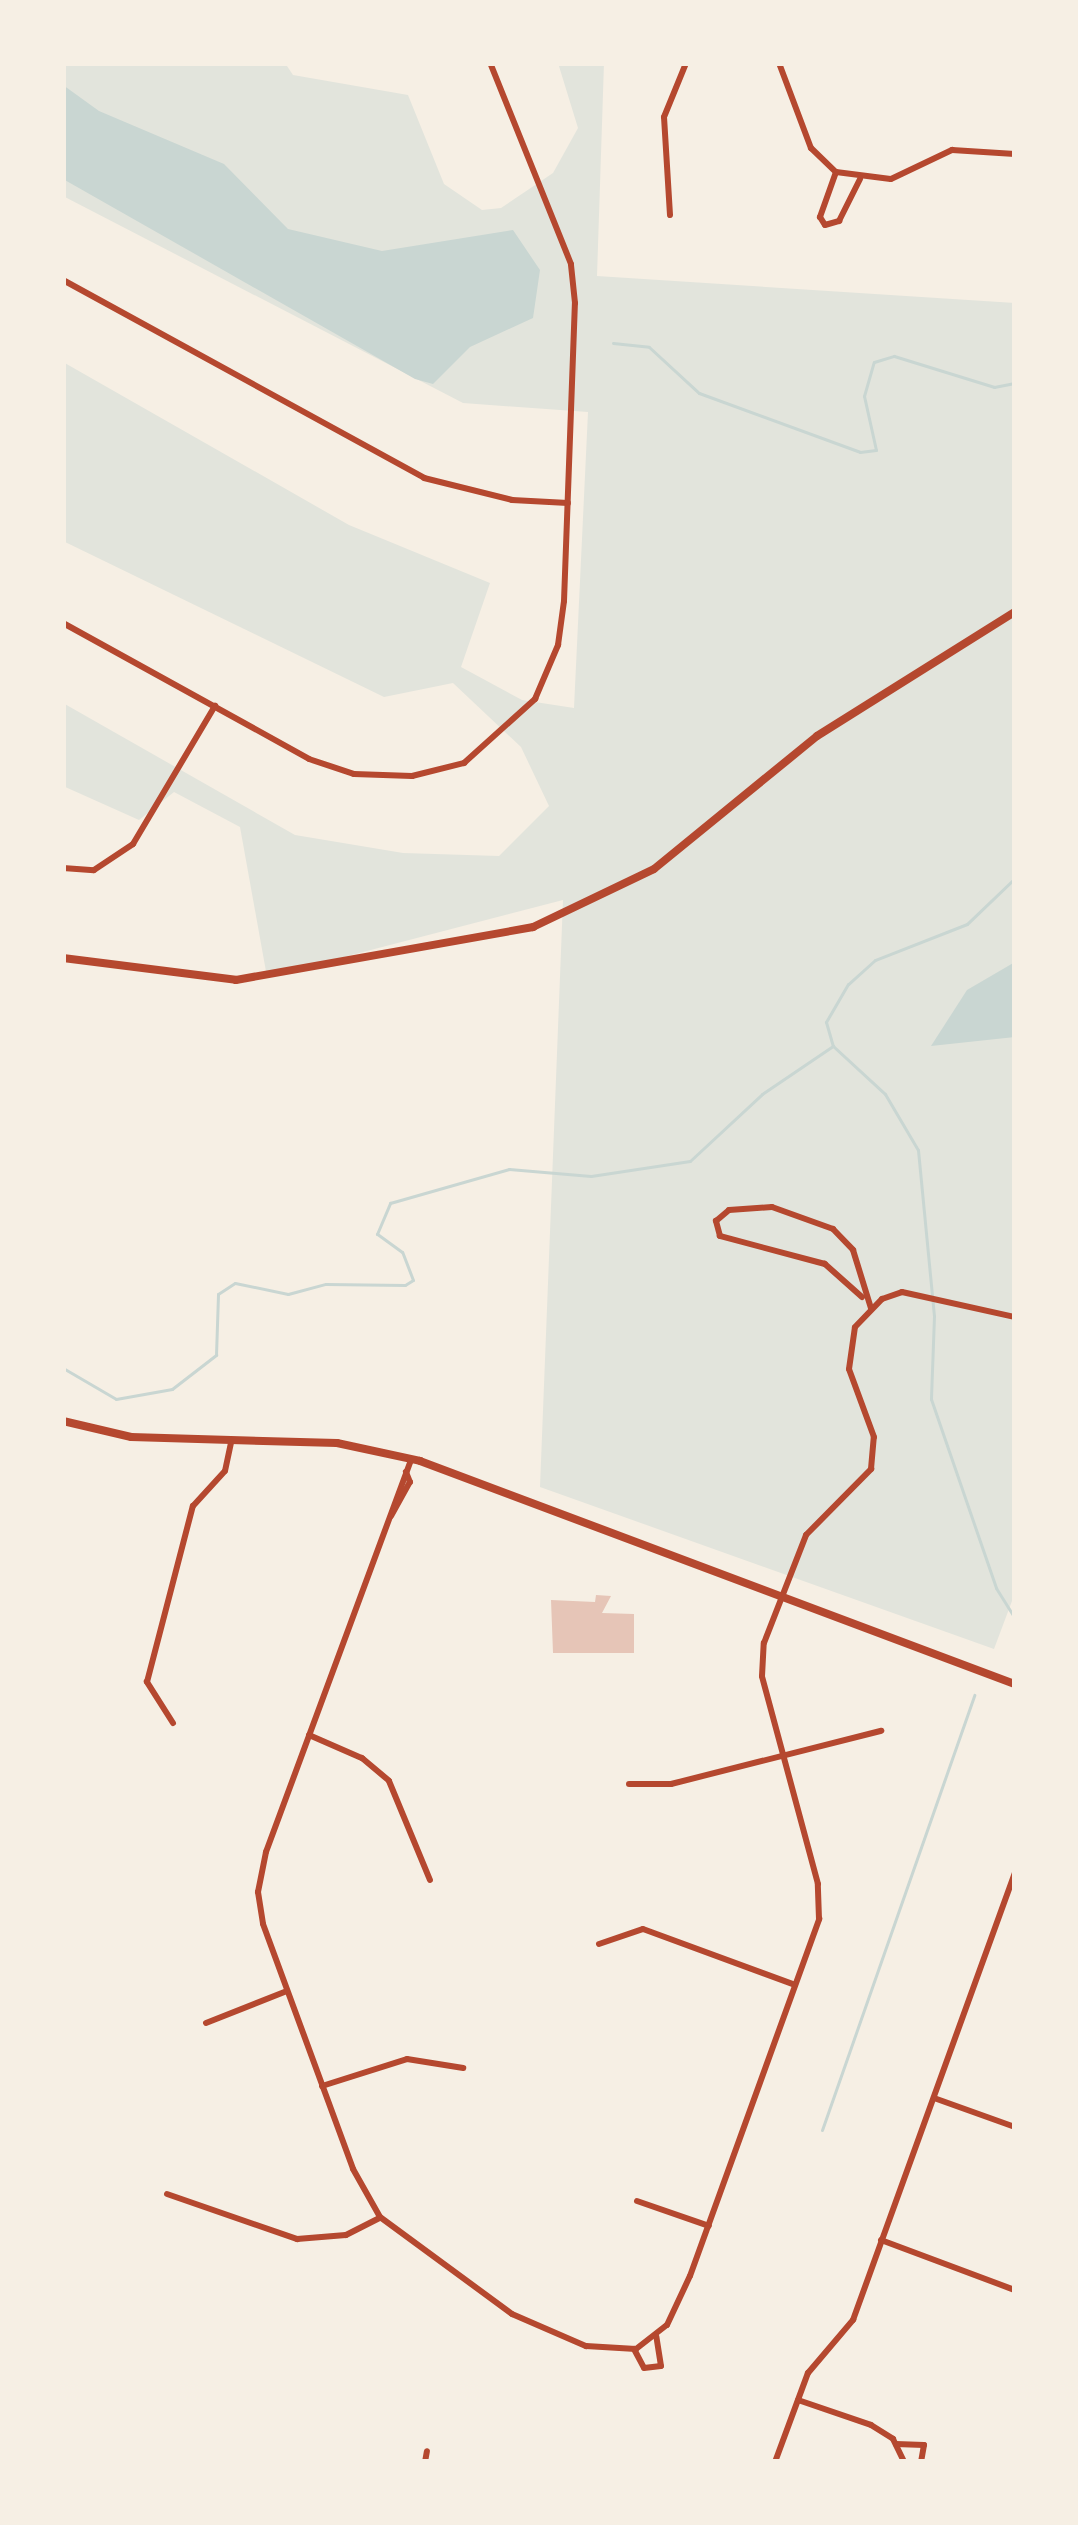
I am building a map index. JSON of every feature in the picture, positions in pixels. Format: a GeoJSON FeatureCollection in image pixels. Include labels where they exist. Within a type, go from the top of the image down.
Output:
{"type":"FeatureCollection","features":[{"type":"Feature","properties":{"kind":"main road"},"geometry":{"type":"LineString","coordinates":[[63,958],[236,980],[533,927],[654,869],[817,736],[1015,612]]}},
{"type":"Feature","properties":{"kind":"main road"},"geometry":{"type":"LineString","coordinates":[[63,1421],[131,1436],[337,1443],[411,1459],[1015,1684]]}},
{"type":"Feature","properties":{"kind":"street"},"geometry":{"type":"LineString","coordinates":[[63,623],[310,759],[354,774],[424,775],[464,764],[536,699],[554,657],[568,503],[571,264],[490,63]]}},
{"type":"Feature","properties":{"kind":"street"},"geometry":{"type":"LineString","coordinates":[[670,215],[664,117],[686,63]]}},
{"type":"Feature","properties":{"kind":"street"},"geometry":{"type":"LineString","coordinates":[[779,63],[811,148],[836,172],[860,179],[891,178],[952,150],[1015,154]]}},
{"type":"Feature","properties":{"kind":"street"},"geometry":{"type":"LineString","coordinates":[[836,172],[820,217],[825,225],[839,220],[860,179]]}},
{"type":"Feature","properties":{"kind":"street"},"geometry":{"type":"LineString","coordinates":[[63,280],[424,478],[512,500],[568,503]]}},
{"type":"Feature","properties":{"kind":"street"},"geometry":{"type":"LineString","coordinates":[[63,868],[94,870],[134,844],[215,706]]}},
{"type":"Feature","properties":{"kind":"street"},"geometry":{"type":"LineString","coordinates":[[862,1297],[848,1241],[815,1220],[750,1207],[716,1221],[720,1236],[805,1254],[871,1308]]}},
{"type":"Feature","properties":{"kind":"street"},"geometry":{"type":"LineString","coordinates":[[411,1459],[406,1472],[410,1482],[389,1519],[259,1883],[263,1924],[322,2086],[380,2217],[512,2314],[586,2346],[634,2349],[656,2336],[672,2317],[795,1984],[820,1900],[762,1676],[764,1643],[806,1535],[871,1469],[874,1437],[848,1348],[871,1308],[892,1294],[939,1297],[1015,1317]]}},
{"type":"Feature","properties":{"kind":"street"},"geometry":{"type":"LineString","coordinates":[[173,1723],[147,1682],[193,1506],[225,1471],[231,1442]]}},
{"type":"Feature","properties":{"kind":"street"},"geometry":{"type":"LineString","coordinates":[[629,1784],[671,1784],[881,1731]]}},
{"type":"Feature","properties":{"kind":"street"},"geometry":{"type":"LineString","coordinates":[[309,1735],[381,1771],[430,1880]]}},
{"type":"Feature","properties":{"kind":"street"},"geometry":{"type":"LineString","coordinates":[[775,2462],[808,2373],[853,2320],[1015,1873]]}},
{"type":"Feature","properties":{"kind":"street"},"geometry":{"type":"LineString","coordinates":[[598,1944],[643,1929],[795,1984]]}},
{"type":"Feature","properties":{"kind":"street"},"geometry":{"type":"LineString","coordinates":[[206,2023],[288,1991]]}},
{"type":"Feature","properties":{"kind":"street"},"geometry":{"type":"LineString","coordinates":[[322,2086],[406,2059],[463,2068]]}},
{"type":"Feature","properties":{"kind":"street"},"geometry":{"type":"LineString","coordinates":[[934,2098],[1015,2127]]}},
{"type":"Feature","properties":{"kind":"street"},"geometry":{"type":"LineString","coordinates":[[167,2194],[297,2239],[346,2235],[380,2217]]}},
{"type":"Feature","properties":{"kind":"street"},"geometry":{"type":"LineString","coordinates":[[637,2201],[709,2226]]}},
{"type":"Feature","properties":{"kind":"street"},"geometry":{"type":"LineString","coordinates":[[881,2240],[1015,2290]]}},
{"type":"Feature","properties":{"kind":"street"},"geometry":{"type":"LineString","coordinates":[[634,2349],[644,2368],[661,2366],[656,2336]]}},
{"type":"Feature","properties":{"kind":"street"},"geometry":{"type":"LineString","coordinates":[[798,2400],[871,2425],[896,2444],[904,2462]]}},
{"type":"Feature","properties":{"kind":"street"},"geometry":{"type":"LineString","coordinates":[[896,2444],[924,2445],[921,2462]]}},
{"type":"Feature","properties":{"kind":"street"},"geometry":{"type":"LineString","coordinates":[[424,2462],[427,2451]]}},
{"type":"Feature","properties":{"kind":"shaded area"},"geometry":{"type":"Polygon","coordinates":[[[63,63],[285,63],[293,75],[408,95],[444,184],[482,210],[501,208],[553,173],[578,128],[558,63],[604,63],[597,276],[1015,303],[1015,1593],[994,1649],[540,1487],[563,900],[267,977],[240,827],[174,792],[139,820],[63,786],[63,703],[295,835],[403,853],[499,856],[549,806],[521,747],[453,683],[384,697],[63,541],[63,362],[349,525],[490,583],[461,667],[522,700],[574,708],[588,412],[463,403],[63,196],[63,63]]]}},
{"type":"Feature","properties":{"kind":"shaded area"},"geometry":{"type":"Polygon","coordinates":[[[63,85],[99,111],[224,164],[288,229],[382,251],[513,230],[540,270],[533,318],[470,347],[433,384],[415,379],[63,179],[63,85]]]}},
{"type":"Feature","properties":{"kind":"shaded area"},"geometry":{"type":"Polygon","coordinates":[[[1015,962],[1015,1037],[931,1046],[967,990],[1015,962]]]}},
{"type":"Feature","properties":{"kind":"building"},"geometry":{"type":"Polygon","coordinates":[[[596,1595],[611,1596],[602,1613],[634,1614],[634,1653],[553,1653],[551,1600],[595,1602],[596,1595]]]}},
{"type":"Feature","properties":{"kind":"waterway"},"geometry":{"type":"LineString","coordinates":[[613,343],[649,347],[699,393],[860,452],[876,450],[864,396],[874,362],[894,356],[994,387],[1015,383]]}},
{"type":"Feature","properties":{"kind":"waterway"},"geometry":{"type":"LineString","coordinates":[[1015,878],[967,924],[875,960],[848,984],[826,1022],[833,1046],[885,1094],[918,1150],[934,1316],[931,1399],[996,1588],[1015,1618]]}},
{"type":"Feature","properties":{"kind":"waterway"},"geometry":{"type":"LineString","coordinates":[[63,1368],[116,1399],[172,1389],[216,1355],[218,1294],[235,1283],[288,1294],[326,1284],[405,1285],[413,1280],[402,1252],[377,1234],[390,1203],[509,1169],[591,1176],[690,1161],[762,1094],[833,1046]]}},
{"type":"Feature","properties":{"kind":"waterway"},"geometry":{"type":"LineString","coordinates":[[1013,1643],[1015,1634]]}},
{"type":"Feature","properties":{"kind":"waterway"},"geometry":{"type":"LineString","coordinates":[[822,2130],[974,1695]]}}]}
